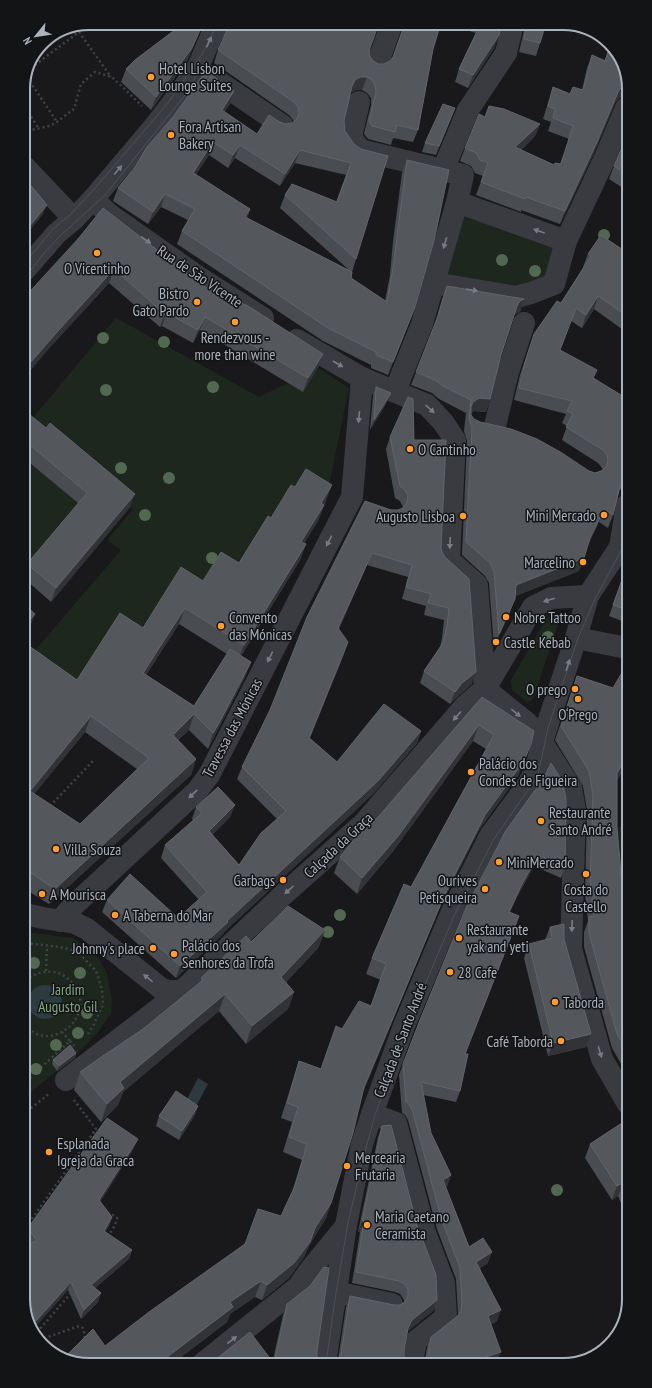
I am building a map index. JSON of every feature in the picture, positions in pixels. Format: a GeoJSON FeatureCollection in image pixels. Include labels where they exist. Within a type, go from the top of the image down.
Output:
{"type":"FeatureCollection","features":[{"type":"Feature","properties":{"kind":"street"},"geometry":{"type":"LineString","coordinates":[[30,264],[57,233],[74,219],[93,199],[158,122],[198,67],[215,30]]}},
{"type":"Feature","properties":{"kind":"street"},"geometry":{"type":"LineString","coordinates":[[377,65],[390,30]]}},
{"type":"Feature","properties":{"kind":"street"},"geometry":{"type":"LineString","coordinates":[[443,170],[468,110],[506,53],[511,30]]}},
{"type":"Feature","properties":{"kind":"street"},"geometry":{"type":"LineString","coordinates":[[198,67],[282,125]]}},
{"type":"Feature","properties":{"kind":"street"},"geometry":{"type":"LineString","coordinates":[[359,102],[351,137],[360,150],[463,175],[422,324],[395,391]]}},
{"type":"Feature","properties":{"kind":"street"},"geometry":{"type":"LineString","coordinates":[[494,426],[508,372],[528,307],[554,284],[566,241],[622,117]]}},
{"type":"Feature","properties":{"kind":"street"},"geometry":{"type":"LineString","coordinates":[[30,172],[74,219]]}},
{"type":"Feature","properties":{"kind":"street","name":"Rua de São Vicente"},"geometry":{"type":"LineString","coordinates":[[93,199],[110,215],[200,278],[317,352],[362,378],[426,405],[443,422],[455,440],[449,560],[477,585],[485,689]]}},
{"type":"Feature","properties":{"kind":"street"},"geometry":{"type":"LineString","coordinates":[[456,202],[566,241]]}},
{"type":"Feature","properties":{"kind":"street"},"geometry":{"type":"LineString","coordinates":[[434,283],[516,297],[528,307]]}},
{"type":"Feature","properties":{"kind":"street","name":"Travessa das Mónicas"},"geometry":{"type":"LineString","coordinates":[[60,921],[72,907],[197,791],[209,775],[362,500],[362,378]]}},
{"type":"Feature","properties":{"kind":"street","name":"Calçada de Santo André"},"geometry":{"type":"LineString","coordinates":[[326,1358],[346,1225],[362,1144],[404,1026],[451,914],[490,836],[534,775],[541,752],[542,741],[576,638],[588,596],[622,545]]}},
{"type":"Feature","properties":{"kind":"street","name":"Calçada da Graça"},"geometry":{"type":"LineString","coordinates":[[62,1089],[182,991],[283,895],[364,823],[466,705],[485,689],[533,607],[551,598],[588,596]]}},
{"type":"Feature","properties":{"kind":"street"},"geometry":{"type":"LineString","coordinates":[[576,638],[622,647]]}},
{"type":"Feature","properties":{"kind":"street"},"geometry":{"type":"LineString","coordinates":[[485,689],[526,722],[542,741],[571,788],[575,810],[571,949],[602,1059],[622,1094]]}},
{"type":"Feature","properties":{"kind":"street"},"geometry":{"type":"LineString","coordinates":[[30,915],[75,923],[87,929],[163,990],[182,991]]}},
{"type":"Feature","properties":{"kind":"street"},"geometry":{"type":"LineString","coordinates":[[372,1114],[396,1123],[425,1233],[444,1283],[446,1317],[416,1341],[413,1358]]}},
{"type":"Feature","properties":{"kind":"street"},"geometry":{"type":"LineString","coordinates":[[209,1358],[298,1287],[346,1225]]}},
{"type":"Feature","properties":{"kind":"street"},"geometry":{"type":"LineString","coordinates":[[335,1292],[392,1304]]}},
{"type":"Feature","properties":{"kind":"path"},"geometry":{"type":"LineString","coordinates":[[35,65],[79,32],[112,77],[143,106]]}},
{"type":"Feature","properties":{"kind":"path"},"geometry":{"type":"LineString","coordinates":[[30,131],[49,126],[74,109],[81,84],[96,72],[112,77]]}},
{"type":"Feature","properties":{"kind":"path"},"geometry":{"type":"LineString","coordinates":[[30,82],[57,122]]}},
{"type":"Feature","properties":{"kind":"path"},"geometry":{"type":"LineString","coordinates":[[30,115],[39,129]]}},
{"type":"Feature","properties":{"kind":"path"},"geometry":{"type":"LineString","coordinates":[[45,811],[93,761]]}},
{"type":"Feature","properties":{"kind":"path"},"geometry":{"type":"LineString","coordinates":[[30,943],[47,945],[77,952],[96,971],[102,990],[103,1005],[93,1026],[85,1038]]}},
{"type":"Feature","properties":{"kind":"path"},"geometry":{"type":"LineString","coordinates":[[46,971],[47,945]]}},
{"type":"Feature","properties":{"kind":"path"},"geometry":{"type":"LineString","coordinates":[[30,978],[36,973],[46,971],[56,972],[67,977],[74,985],[79,995],[80,1006],[77,1017],[71,1026],[62,1032],[45,1036],[30,1029]]}},
{"type":"Feature","properties":{"kind":"path"},"geometry":{"type":"LineString","coordinates":[[30,1077],[70,1041],[62,1032]]}},
{"type":"Feature","properties":{"kind":"path"},"geometry":{"type":"LineString","coordinates":[[30,1109],[62,1089],[96,1129],[30,1221]]}},
{"type":"Feature","properties":{"kind":"path"},"geometry":{"type":"LineString","coordinates":[[106,1216],[113,1215],[117,1218],[108,1238]]}},
{"type":"Feature","properties":{"kind":"path"},"geometry":{"type":"LineString","coordinates":[[39,1330],[72,1292]]}},
{"type":"Feature","properties":{"kind":"path"},"geometry":{"type":"LineString","coordinates":[[45,1338],[79,1326],[83,1328],[85,1336],[82,1342]]}},
{"type":"Feature","properties":{"kind":"green space"},"geometry":{"type":"Polygon","coordinates":[[[465,212],[559,248],[549,280],[523,293],[446,278],[465,212]]]}},
{"type":"Feature","properties":{"kind":"green space"},"geometry":{"type":"Polygon","coordinates":[[[116,318],[259,397],[318,368],[349,388],[326,500],[233,578],[197,596],[137,644],[76,687],[30,664],[30,656],[121,550],[107,540],[133,509],[30,427],[30,421],[116,318]]]}},
{"type":"Feature","properties":{"kind":"green space"},"geometry":{"type":"Polygon","coordinates":[[[32,464],[82,506],[30,569],[30,466],[32,464]]]}},
{"type":"Feature","properties":{"kind":"green space"},"geometry":{"type":"Polygon","coordinates":[[[552,616],[558,620],[558,625],[533,699],[527,702],[512,690],[511,680],[546,619],[552,616]]]}},
{"type":"Feature","properties":{"kind":"green space"},"geometry":{"type":"Polygon","coordinates":[[[611,827],[622,827],[622,896],[616,889],[611,827]]]}},
{"type":"Feature","properties":{"kind":"green space","name":"Jardim Augusto Gil"},"geometry":{"type":"Polygon","coordinates":[[[30,933],[73,938],[98,957],[107,974],[112,1000],[111,1013],[99,1031],[81,1050],[31,1092],[30,933]]]}},
{"type":"Feature","properties":{"kind":"shaded area"},"geometry":{"type":"Polygon","coordinates":[[[39,986],[51,986],[57,990],[61,996],[61,1008],[57,1014],[51,1018],[39,1018],[33,1014],[30,1010],[30,994],[33,990],[39,986]]]}},
{"type":"Feature","properties":{"kind":"shaded area"},"geometry":{"type":"Polygon","coordinates":[[[198,1078],[208,1084],[195,1108],[185,1103],[198,1078]]]}},
{"type":"Feature","properties":{"kind":"building","name":"Hotel Lisbon Lounge Suites"},"geometry":{"type":"Polygon","coordinates":[[[175,30],[200,30],[192,48],[156,97],[126,69],[135,60],[175,30]]]}},
{"type":"Feature","properties":{"kind":"building"},"geometry":{"type":"Polygon","coordinates":[[[227,30],[376,30],[369,54],[372,60],[378,64],[384,64],[390,61],[393,57],[403,30],[439,30],[433,49],[418,130],[397,125],[395,132],[372,126],[369,121],[376,92],[375,85],[372,80],[367,77],[360,77],[355,80],[352,86],[344,121],[345,131],[354,144],[361,149],[388,156],[356,259],[285,195],[292,184],[337,202],[351,163],[300,150],[285,174],[240,145],[233,155],[213,142],[193,173],[250,209],[245,217],[352,272],[351,278],[387,302],[394,262],[407,160],[449,170],[434,241],[415,307],[393,362],[376,355],[376,352],[328,328],[182,231],[195,209],[165,194],[153,212],[118,188],[135,167],[147,147],[173,117],[206,71],[234,91],[222,110],[257,134],[269,115],[285,124],[292,123],[297,119],[299,113],[298,107],[294,102],[218,50],[227,30]]]}},
{"type":"Feature","properties":{"kind":"building"},"geometry":{"type":"Polygon","coordinates":[[[478,30],[500,30],[499,35],[473,75],[459,69],[478,30]]]}},
{"type":"Feature","properties":{"kind":"building"},"geometry":{"type":"Polygon","coordinates":[[[526,30],[544,30],[540,43],[524,39],[526,30]]]}},
{"type":"Feature","properties":{"kind":"building"},"geometry":{"type":"Polygon","coordinates":[[[608,51],[619,70],[622,87],[619,90],[565,211],[526,197],[525,199],[481,182],[488,163],[480,160],[476,153],[465,148],[479,114],[485,117],[489,106],[504,109],[540,124],[515,147],[554,165],[555,163],[561,164],[573,126],[553,118],[555,109],[548,106],[553,87],[570,94],[573,87],[583,90],[592,55],[605,61],[608,51]]]}},
{"type":"Feature","properties":{"kind":"building"},"geometry":{"type":"Polygon","coordinates":[[[443,104],[455,108],[439,146],[425,143],[443,104]]]}},
{"type":"Feature","properties":{"kind":"building"},"geometry":{"type":"Polygon","coordinates":[[[622,147],[622,171],[614,166],[622,147]]]}},
{"type":"Feature","properties":{"kind":"building"},"geometry":{"type":"Polygon","coordinates":[[[30,184],[47,205],[30,226],[30,184]]]}},
{"type":"Feature","properties":{"kind":"building"},"geometry":{"type":"Polygon","coordinates":[[[103,208],[205,287],[248,306],[323,354],[308,378],[205,317],[198,330],[167,313],[165,314],[114,269],[30,363],[30,291],[78,239],[103,208]]]}},
{"type":"Feature","properties":{"kind":"building"},"geometry":{"type":"Polygon","coordinates":[[[601,235],[622,249],[622,312],[598,296],[586,315],[576,308],[560,350],[597,370],[593,378],[622,396],[622,483],[613,515],[604,509],[590,538],[584,558],[516,585],[515,599],[499,634],[494,571],[490,563],[466,542],[472,428],[469,418],[471,400],[443,386],[437,381],[416,372],[438,316],[447,286],[524,299],[520,301],[517,306],[501,355],[490,399],[479,398],[473,402],[471,407],[471,415],[474,419],[480,422],[511,429],[537,439],[589,471],[595,473],[601,471],[606,467],[608,460],[607,455],[603,450],[566,427],[573,414],[567,411],[572,401],[519,388],[534,334],[557,301],[561,303],[591,256],[588,254],[601,235]]]}},
{"type":"Feature","properties":{"kind":"building"},"geometry":{"type":"Polygon","coordinates":[[[376,387],[391,393],[374,420],[376,387]]]}},
{"type":"Feature","properties":{"kind":"building"},"geometry":{"type":"Polygon","coordinates":[[[408,397],[413,399],[414,440],[446,440],[441,548],[445,557],[469,579],[476,672],[462,683],[455,692],[424,671],[443,643],[449,608],[428,603],[431,594],[406,587],[412,565],[372,553],[338,628],[348,642],[309,738],[337,762],[384,704],[421,731],[378,781],[180,966],[107,900],[130,874],[178,918],[207,892],[165,845],[202,813],[196,807],[218,787],[235,805],[209,831],[239,865],[261,833],[286,811],[242,767],[270,710],[307,617],[365,501],[391,510],[403,508],[407,502],[408,495],[400,486],[390,437],[408,397]]]}},
{"type":"Feature","properties":{"kind":"building"},"geometry":{"type":"Polygon","coordinates":[[[30,415],[46,428],[50,423],[135,494],[56,588],[30,566],[30,560],[87,493],[30,445],[30,415]]]}},
{"type":"Feature","properties":{"kind":"building"},"geometry":{"type":"Polygon","coordinates":[[[306,469],[332,485],[321,503],[324,505],[301,542],[306,544],[244,645],[185,608],[143,673],[194,706],[230,649],[251,662],[218,725],[213,733],[194,714],[173,735],[196,759],[55,889],[30,872],[30,791],[30,647],[77,680],[120,613],[143,628],[181,567],[203,581],[221,552],[239,563],[268,516],[271,518],[291,485],[295,487],[306,469]],[[91,716],[30,791],[80,824],[149,758],[91,716]]]}},
{"type":"Feature","properties":{"kind":"building"},"geometry":{"type":"Polygon","coordinates":[[[622,580],[622,608],[613,605],[622,580]]]}},
{"type":"Feature","properties":{"kind":"building"},"geometry":{"type":"Polygon","coordinates":[[[30,610],[35,614],[30,620],[30,610]]]}},
{"type":"Feature","properties":{"kind":"building"},"geometry":{"type":"Polygon","coordinates":[[[622,673],[622,765],[617,773],[617,828],[622,875],[622,1042],[617,1034],[589,933],[589,917],[594,916],[590,881],[593,796],[589,771],[561,726],[577,676],[613,688],[622,673]]]}},
{"type":"Feature","properties":{"kind":"building"},"geometry":{"type":"Polygon","coordinates":[[[482,697],[534,731],[531,744],[524,761],[485,815],[445,894],[364,1087],[353,1133],[331,1203],[315,1228],[310,1242],[294,1263],[267,1285],[261,1281],[230,1302],[233,1307],[166,1358],[85,1358],[68,1354],[93,1329],[105,1346],[149,1312],[245,1244],[258,1209],[281,1216],[295,1186],[307,1144],[289,1137],[298,1107],[287,1103],[299,1061],[321,1069],[336,1026],[342,1029],[359,1001],[371,1006],[386,964],[372,958],[404,884],[411,887],[494,735],[479,725],[399,835],[362,878],[340,857],[357,836],[379,816],[482,697]]]}},
{"type":"Feature","properties":{"kind":"building"},"geometry":{"type":"Polygon","coordinates":[[[551,763],[563,782],[566,800],[565,867],[538,855],[521,886],[509,912],[519,916],[465,1054],[468,1054],[460,1091],[421,1082],[431,1133],[451,1175],[443,1180],[469,1247],[483,1238],[492,1252],[476,1262],[501,1310],[488,1316],[501,1352],[483,1358],[426,1358],[431,1337],[458,1316],[461,1311],[460,1268],[441,1218],[412,1109],[406,1102],[403,1064],[466,908],[505,832],[543,779],[551,763]]]}},
{"type":"Feature","properties":{"kind":"building"},"geometry":{"type":"Polygon","coordinates":[[[288,906],[325,930],[281,977],[294,992],[252,1026],[225,994],[120,1082],[124,1088],[107,1104],[80,1072],[143,1029],[203,980],[201,978],[246,936],[251,942],[288,906]]]}},
{"type":"Feature","properties":{"kind":"building","name":"Taborda"},"geometry":{"type":"Polygon","coordinates":[[[564,924],[564,939],[591,1034],[553,1043],[529,944],[552,938],[550,927],[564,924]]]}},
{"type":"Feature","properties":{"kind":"building"},"geometry":{"type":"Polygon","coordinates":[[[70,1045],[76,1053],[59,1066],[53,1060],[70,1045]]]}},
{"type":"Feature","properties":{"kind":"building"},"geometry":{"type":"Polygon","coordinates":[[[176,1091],[198,1106],[182,1131],[159,1116],[176,1091]]]}},
{"type":"Feature","properties":{"kind":"building"},"geometry":{"type":"Polygon","coordinates":[[[107,1118],[138,1139],[99,1200],[112,1217],[104,1231],[132,1250],[91,1285],[101,1293],[84,1310],[71,1282],[36,1321],[30,1299],[30,1244],[37,1241],[30,1231],[30,1225],[107,1118]]]}},
{"type":"Feature","properties":{"kind":"building"},"geometry":{"type":"Polygon","coordinates":[[[622,1123],[622,1183],[617,1186],[590,1144],[622,1123]]]}},
{"type":"Feature","properties":{"kind":"building"},"geometry":{"type":"Polygon","coordinates":[[[391,1125],[417,1225],[436,1275],[437,1300],[412,1320],[408,1328],[404,1350],[405,1358],[339,1358],[341,1354],[350,1296],[400,1305],[405,1302],[408,1296],[408,1289],[399,1281],[356,1272],[364,1221],[362,1221],[382,1126],[391,1125]]]}},
{"type":"Feature","properties":{"kind":"building"},"geometry":{"type":"Polygon","coordinates":[[[324,1267],[329,1268],[317,1351],[318,1358],[275,1358],[287,1304],[310,1286],[324,1267]]]}},
{"type":"Feature","properties":{"kind":"building"},"geometry":{"type":"Polygon","coordinates":[[[250,1332],[269,1357],[268,1358],[218,1358],[250,1332]]]}},
{"type":"Feature","properties":{"kind":"tram line"},"geometry":{"type":"LineString","coordinates":[[30,257],[53,229],[70,215],[96,187],[168,103],[202,54],[214,30]]}},
{"type":"Feature","properties":{"kind":"tram line"},"geometry":{"type":"LineString","coordinates":[[30,271],[60,236],[105,195],[189,90],[197,74],[200,60]]}},
{"type":"Feature","properties":{"kind":"tram line"},"geometry":{"type":"LineString","coordinates":[[327,1358],[348,1223],[375,1115],[408,1025],[454,916],[494,839],[537,777],[548,728],[578,638],[595,599],[622,549]]}},
{"type":"Feature","properties":{"kind":"place","name":"Hotel Lisbon Lounge Suites"},"geometry":{"type":"Point","coordinates":[151,77]}},
{"type":"Feature","properties":{"kind":"place","name":"Fora Artisan Bakery"},"geometry":{"type":"Point","coordinates":[171,135]}},
{"type":"Feature","properties":{"kind":"place","name":"O Vicentinho"},"geometry":{"type":"Point","coordinates":[97,253]}},
{"type":"Feature","properties":{"kind":"place","name":"Bistro Gato Pardo"},"geometry":{"type":"Point","coordinates":[197,302]}},
{"type":"Feature","properties":{"kind":"place","name":"Rendezvous - more than wine"},"geometry":{"type":"Point","coordinates":[235,322]}},
{"type":"Feature","properties":{"kind":"place","name":"O Cantinho"},"geometry":{"type":"Point","coordinates":[410,449]}},
{"type":"Feature","properties":{"kind":"place","name":"Mini Mercado"},"geometry":{"type":"Point","coordinates":[604,515]}},
{"type":"Feature","properties":{"kind":"place","name":"Augusto Lisboa"},"geometry":{"type":"Point","coordinates":[463,516]}},
{"type":"Feature","properties":{"kind":"place","name":"Marcelino"},"geometry":{"type":"Point","coordinates":[583,562]}},
{"type":"Feature","properties":{"kind":"place","name":"Nobre Tattoo"},"geometry":{"type":"Point","coordinates":[506,617]}},
{"type":"Feature","properties":{"kind":"place","name":"Convento das Mónicas"},"geometry":{"type":"Point","coordinates":[221,626]}},
{"type":"Feature","properties":{"kind":"place","name":"Castle Kebab"},"geometry":{"type":"Point","coordinates":[496,642]}},
{"type":"Feature","properties":{"kind":"place","name":"O prego"},"geometry":{"type":"Point","coordinates":[575,689]}},
{"type":"Feature","properties":{"kind":"place","name":"O‘Prego"},"geometry":{"type":"Point","coordinates":[578,699]}},
{"type":"Feature","properties":{"kind":"place","name":"Palácio dos Condes de Figueira"},"geometry":{"type":"Point","coordinates":[471,772]}},
{"type":"Feature","properties":{"kind":"place","name":"Restaurante Santo André"},"geometry":{"type":"Point","coordinates":[541,821]}},
{"type":"Feature","properties":{"kind":"place","name":"Villa Souza"},"geometry":{"type":"Point","coordinates":[56,849]}},
{"type":"Feature","properties":{"kind":"place","name":"MiniMercado"},"geometry":{"type":"Point","coordinates":[499,862]}},
{"type":"Feature","properties":{"kind":"place","name":"Costa do Castello"},"geometry":{"type":"Point","coordinates":[586,874]}},
{"type":"Feature","properties":{"kind":"place","name":"Garbags"},"geometry":{"type":"Point","coordinates":[283,880]}},
{"type":"Feature","properties":{"kind":"place","name":"Ourives Petisqueira"},"geometry":{"type":"Point","coordinates":[485,889]}},
{"type":"Feature","properties":{"kind":"place","name":"A Mourisca"},"geometry":{"type":"Point","coordinates":[42,894]}},
{"type":"Feature","properties":{"kind":"place","name":"A Taberna do Mar"},"geometry":{"type":"Point","coordinates":[115,915]}},
{"type":"Feature","properties":{"kind":"place","name":"Restaurante yak and yeti"},"geometry":{"type":"Point","coordinates":[459,938]}},
{"type":"Feature","properties":{"kind":"place","name":"Johnny's place"},"geometry":{"type":"Point","coordinates":[153,948]}},
{"type":"Feature","properties":{"kind":"place","name":"Palácio dos Senhores da Trofa"},"geometry":{"type":"Point","coordinates":[174,954]}},
{"type":"Feature","properties":{"kind":"place","name":"28 Cafe"},"geometry":{"type":"Point","coordinates":[450,972]}},
{"type":"Feature","properties":{"kind":"place","name":"Taborda"},"geometry":{"type":"Point","coordinates":[555,1002]}},
{"type":"Feature","properties":{"kind":"place","name":"Café Taborda"},"geometry":{"type":"Point","coordinates":[561,1041]}},
{"type":"Feature","properties":{"kind":"place","name":"Esplanada Igreja da Graca"},"geometry":{"type":"Point","coordinates":[49,1152]}},
{"type":"Feature","properties":{"kind":"place","name":"Mercearia Frutaria"},"geometry":{"type":"Point","coordinates":[347,1166]}},
{"type":"Feature","properties":{"kind":"place","name":"Maria Caetano Ceramista"},"geometry":{"type":"Point","coordinates":[367,1225]}}]}
